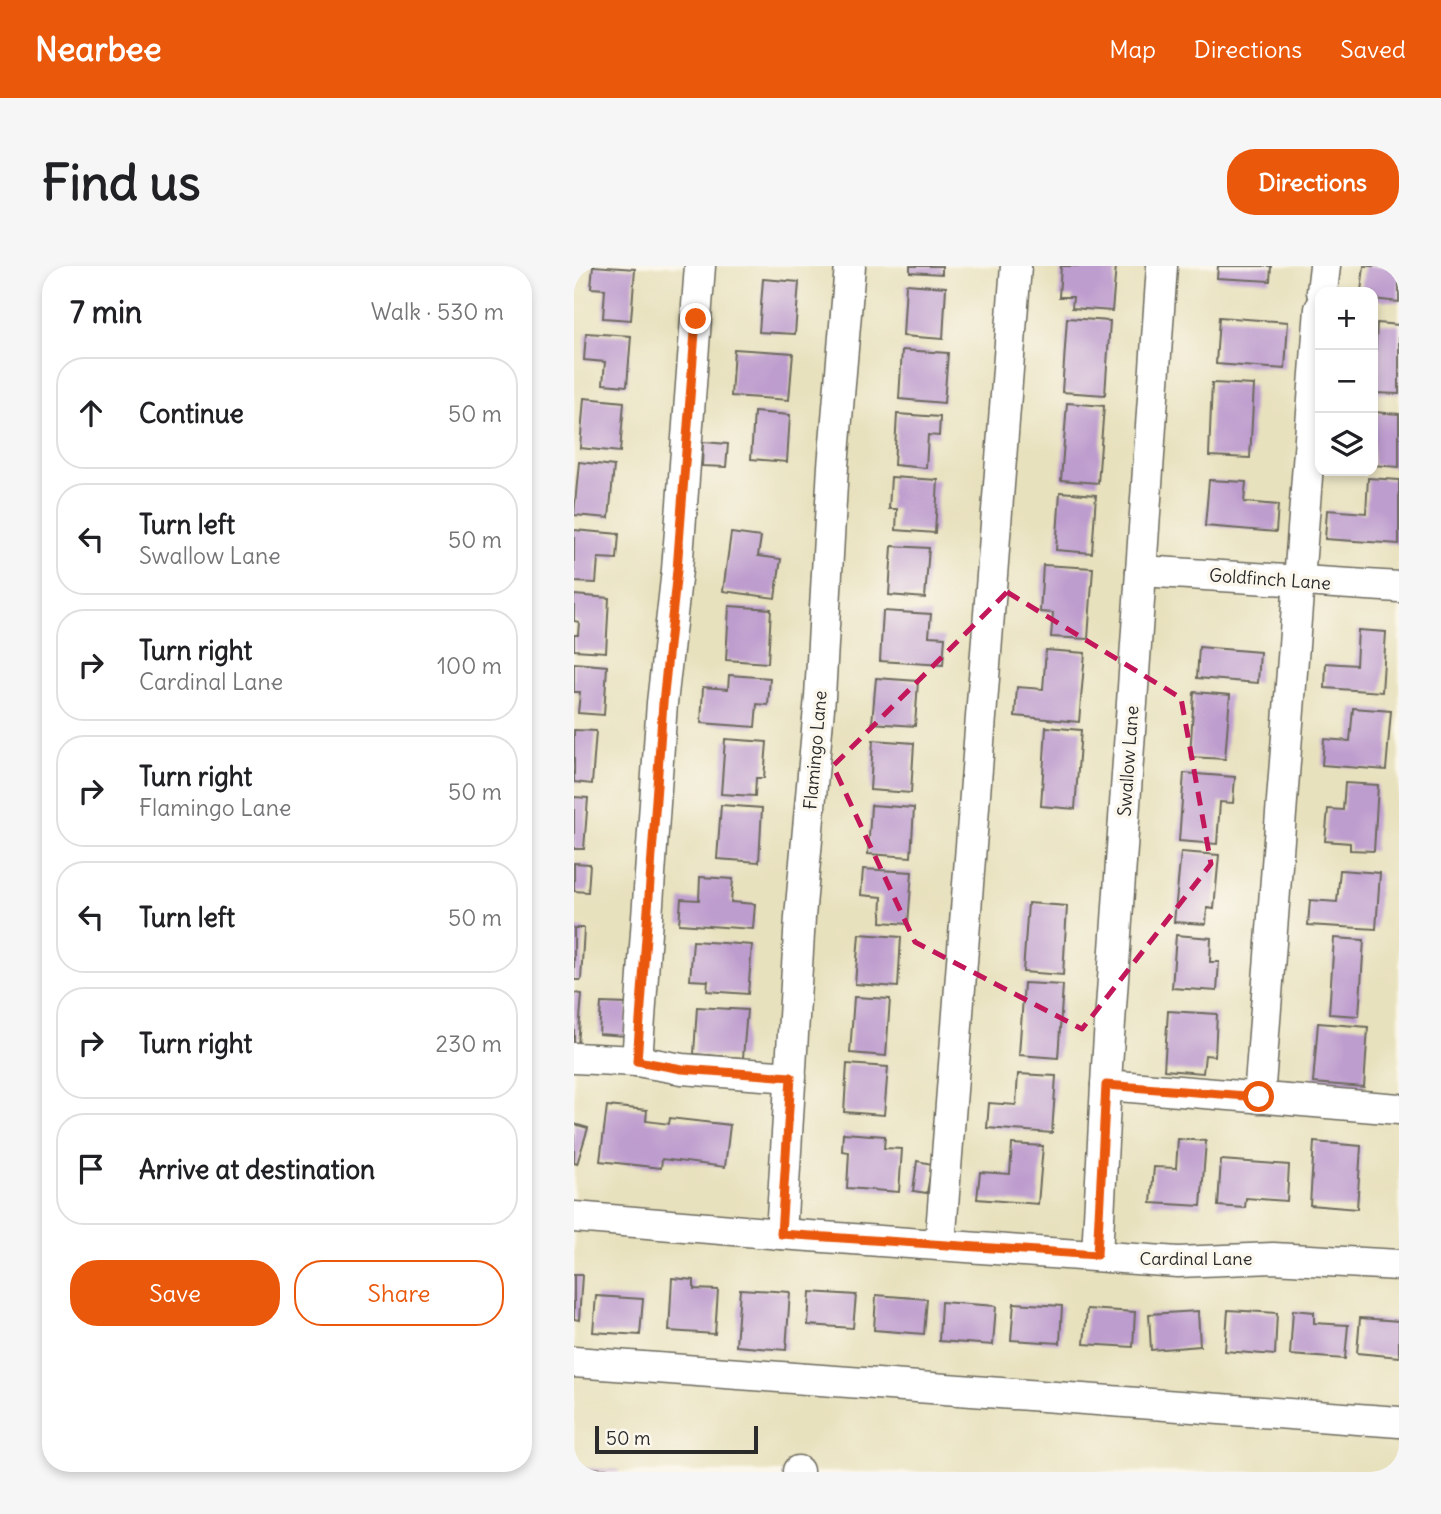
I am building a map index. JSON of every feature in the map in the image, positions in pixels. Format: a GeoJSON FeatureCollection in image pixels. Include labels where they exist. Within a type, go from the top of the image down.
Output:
{"type":"FeatureCollection","features":[{"type":"Feature","properties":{"kind":"street"},"geometry":{"type":"LineString","coordinates":[[637,1061],[663,703],[677,570],[700,266]]}},
{"type":"Feature","properties":{"kind":"street","name":"Flamingo Lane"},"geometry":{"type":"LineString","coordinates":[[781,1234],[800,917],[820,697],[833,466],[850,266]]}},
{"type":"Feature","properties":{"kind":"street"},"geometry":{"type":"LineString","coordinates":[[940,1245],[1016,266]]}},
{"type":"Feature","properties":{"kind":"street","name":"Swallow Lane"},"geometry":{"type":"LineString","coordinates":[[1097,1255],[1106,1085],[1162,266]]}},
{"type":"Feature","properties":{"kind":"street"},"geometry":{"type":"LineString","coordinates":[[1323,287],[1325,266]]}},
{"type":"Feature","properties":{"kind":"street"},"geometry":{"type":"LineString","coordinates":[[1259,1097],[1317,350]]}},
{"type":"Feature","properties":{"kind":"street","name":"Goldfinch Lane"},"geometry":{"type":"LineString","coordinates":[[1141,571],[1399,587]]}},
{"type":"Feature","properties":{"kind":"street"},"geometry":{"type":"LineString","coordinates":[[574,1058],[637,1061],[682,1069],[791,1077]]}},
{"type":"Feature","properties":{"kind":"street"},"geometry":{"type":"LineString","coordinates":[[1106,1085],[1399,1109]]}},
{"type":"Feature","properties":{"kind":"street","name":"Cardinal Lane"},"geometry":{"type":"LineString","coordinates":[[574,1217],[1178,1262],[1273,1258],[1399,1265]]}},
{"type":"Feature","properties":{"kind":"street"},"geometry":{"type":"LineString","coordinates":[[574,1362],[1399,1422]]}},
{"type":"Feature","properties":{"kind":"highlighted area"},"geometry":{"type":"Polygon","coordinates":[[[1007,592],[1181,698],[1211,864],[1082,1029],[915,942],[833,766],[1007,592]]]}},
{"type":"Feature","properties":{"kind":"building"},"geometry":{"type":"Polygon","coordinates":[[[593,266],[635,269],[631,320],[603,318],[605,289],[591,288],[593,266]]]}},
{"type":"Feature","properties":{"kind":"building"},"geometry":{"type":"Polygon","coordinates":[[[910,266],[942,266],[942,274],[910,272],[910,266]]]}},
{"type":"Feature","properties":{"kind":"building"},"geometry":{"type":"Polygon","coordinates":[[[1061,266],[1116,266],[1112,311],[1072,308],[1073,297],[1059,297],[1061,266]]]}},
{"type":"Feature","properties":{"kind":"building"},"geometry":{"type":"Polygon","coordinates":[[[1218,266],[1271,266],[1270,281],[1217,278],[1218,266]]]}},
{"type":"Feature","properties":{"kind":"building"},"geometry":{"type":"Polygon","coordinates":[[[1364,266],[1399,266],[1399,302],[1378,300],[1378,287],[1362,287],[1364,266]]]}},
{"type":"Feature","properties":{"kind":"building"},"geometry":{"type":"Polygon","coordinates":[[[763,279],[799,282],[795,334],[759,332],[763,279]]]}},
{"type":"Feature","properties":{"kind":"building"},"geometry":{"type":"Polygon","coordinates":[[[906,284],[946,287],[943,339],[903,336],[906,284]]]}},
{"type":"Feature","properties":{"kind":"building"},"geometry":{"type":"Polygon","coordinates":[[[1219,317],[1288,322],[1285,369],[1216,364],[1219,317]]]}},
{"type":"Feature","properties":{"kind":"building"},"geometry":{"type":"Polygon","coordinates":[[[1067,318],[1110,321],[1105,395],[1062,392],[1067,318]]]}},
{"type":"Feature","properties":{"kind":"building"},"geometry":{"type":"Polygon","coordinates":[[[1378,323],[1399,325],[1399,394],[1378,393],[1378,323]]]}},
{"type":"Feature","properties":{"kind":"building"},"geometry":{"type":"Polygon","coordinates":[[[586,333],[631,336],[627,386],[603,384],[605,362],[584,360],[586,333]]]}},
{"type":"Feature","properties":{"kind":"building"},"geometry":{"type":"Polygon","coordinates":[[[734,349],[793,353],[789,400],[731,396],[734,349]]]}},
{"type":"Feature","properties":{"kind":"building"},"geometry":{"type":"Polygon","coordinates":[[[902,350],[948,353],[944,403],[899,399],[902,350]]]}},
{"type":"Feature","properties":{"kind":"building"},"geometry":{"type":"Polygon","coordinates":[[[1212,383],[1254,385],[1250,458],[1209,456],[1212,383]]]}},
{"type":"Feature","properties":{"kind":"building"},"geometry":{"type":"Polygon","coordinates":[[[584,398],[624,402],[620,452],[580,448],[584,398]]]}},
{"type":"Feature","properties":{"kind":"building"},"geometry":{"type":"Polygon","coordinates":[[[1067,403],[1104,406],[1098,483],[1061,480],[1067,403]]]}},
{"type":"Feature","properties":{"kind":"building"},"geometry":{"type":"Polygon","coordinates":[[[754,412],[790,415],[787,462],[751,459],[754,412]]]}},
{"type":"Feature","properties":{"kind":"building"},"geometry":{"type":"Polygon","coordinates":[[[1378,412],[1399,414],[1399,467],[1378,465],[1378,412]]]}},
{"type":"Feature","properties":{"kind":"building"},"geometry":{"type":"Polygon","coordinates":[[[897,414],[940,417],[939,436],[928,435],[926,468],[894,465],[897,414]]]}},
{"type":"Feature","properties":{"kind":"building"},"geometry":{"type":"Polygon","coordinates":[[[703,442],[728,444],[726,467],[702,466],[703,442]]]}},
{"type":"Feature","properties":{"kind":"building"},"geometry":{"type":"Polygon","coordinates":[[[579,462],[614,466],[609,518],[574,515],[579,462]]]}},
{"type":"Feature","properties":{"kind":"building"},"geometry":{"type":"Polygon","coordinates":[[[891,477],[938,480],[935,533],[896,530],[897,509],[889,509],[891,477]]]}},
{"type":"Feature","properties":{"kind":"building"},"geometry":{"type":"Polygon","coordinates":[[[1368,478],[1399,480],[1399,544],[1325,539],[1327,510],[1366,513],[1368,478]]]}},
{"type":"Feature","properties":{"kind":"building"},"geometry":{"type":"Polygon","coordinates":[[[1209,480],[1246,482],[1244,502],[1278,505],[1276,532],[1205,526],[1209,480]]]}},
{"type":"Feature","properties":{"kind":"building"},"geometry":{"type":"Polygon","coordinates":[[[1060,492],[1096,495],[1092,553],[1056,550],[1060,492]]]}},
{"type":"Feature","properties":{"kind":"building"},"geometry":{"type":"Polygon","coordinates":[[[574,530],[619,534],[617,559],[598,558],[596,583],[574,582],[574,530]]]}},
{"type":"Feature","properties":{"kind":"building"},"geometry":{"type":"Polygon","coordinates":[[[731,533],[761,537],[758,556],[781,559],[775,598],[723,591],[731,533]]]}},
{"type":"Feature","properties":{"kind":"building"},"geometry":{"type":"Polygon","coordinates":[[[892,546],[929,548],[925,598],[889,595],[892,546]]]}},
{"type":"Feature","properties":{"kind":"building"},"geometry":{"type":"Polygon","coordinates":[[[1043,565],[1093,568],[1088,639],[1051,637],[1053,613],[1040,612],[1043,565]]]}},
{"type":"Feature","properties":{"kind":"building"},"geometry":{"type":"Polygon","coordinates":[[[574,595],[609,598],[606,652],[574,650],[574,635],[578,635],[579,622],[574,621],[574,595]]]}},
{"type":"Feature","properties":{"kind":"building"},"geometry":{"type":"Polygon","coordinates":[[[729,606],[771,609],[768,663],[726,660],[729,606]]]}},
{"type":"Feature","properties":{"kind":"building"},"geometry":{"type":"Polygon","coordinates":[[[883,611],[931,614],[929,636],[945,637],[943,665],[880,661],[883,611]]]}},
{"type":"Feature","properties":{"kind":"building"},"geometry":{"type":"Polygon","coordinates":[[[1358,630],[1386,632],[1382,692],[1325,688],[1326,663],[1356,665],[1358,630]]]}},
{"type":"Feature","properties":{"kind":"building"},"geometry":{"type":"Polygon","coordinates":[[[1199,647],[1260,652],[1258,683],[1197,678],[1199,647]]]}},
{"type":"Feature","properties":{"kind":"building"},"geometry":{"type":"Polygon","coordinates":[[[1046,650],[1085,653],[1079,722],[1015,716],[1017,687],[1043,689],[1046,650]]]}},
{"type":"Feature","properties":{"kind":"building"},"geometry":{"type":"Polygon","coordinates":[[[574,663],[607,666],[604,715],[578,713],[580,692],[574,692],[574,663]]]}},
{"type":"Feature","properties":{"kind":"building"},"geometry":{"type":"Polygon","coordinates":[[[729,675],[770,678],[768,705],[757,704],[755,727],[701,723],[703,687],[728,689],[729,675]]]}},
{"type":"Feature","properties":{"kind":"building"},"geometry":{"type":"Polygon","coordinates":[[[876,678],[918,681],[915,726],[872,723],[876,678]]]}},
{"type":"Feature","properties":{"kind":"building"},"geometry":{"type":"Polygon","coordinates":[[[1194,692],[1230,695],[1225,759],[1190,757],[1194,692]]]}},
{"type":"Feature","properties":{"kind":"building"},"geometry":{"type":"Polygon","coordinates":[[[1353,708],[1391,711],[1386,770],[1322,765],[1324,739],[1350,741],[1353,708]]]}},
{"type":"Feature","properties":{"kind":"building"},"geometry":{"type":"Polygon","coordinates":[[[1046,727],[1081,730],[1075,809],[1041,806],[1046,727]]]}},
{"type":"Feature","properties":{"kind":"building"},"geometry":{"type":"Polygon","coordinates":[[[574,730],[596,731],[592,784],[574,782],[574,730]]]}},
{"type":"Feature","properties":{"kind":"building"},"geometry":{"type":"Polygon","coordinates":[[[725,739],[767,742],[764,778],[756,778],[755,796],[721,794],[725,739]]]}},
{"type":"Feature","properties":{"kind":"building"},"geometry":{"type":"Polygon","coordinates":[[[873,740],[914,743],[911,793],[870,790],[873,740]]]}},
{"type":"Feature","properties":{"kind":"building"},"geometry":{"type":"Polygon","coordinates":[[[1184,773],[1235,777],[1233,803],[1220,802],[1217,844],[1179,841],[1184,773]]]}},
{"type":"Feature","properties":{"kind":"building"},"geometry":{"type":"Polygon","coordinates":[[[1345,783],[1378,785],[1374,851],[1350,850],[1350,843],[1325,841],[1328,809],[1343,810],[1345,783]]]}},
{"type":"Feature","properties":{"kind":"building"},"geometry":{"type":"Polygon","coordinates":[[[574,797],[588,798],[584,849],[574,849],[574,797]]]}},
{"type":"Feature","properties":{"kind":"building"},"geometry":{"type":"Polygon","coordinates":[[[721,805],[762,808],[759,862],[717,859],[721,805]]]}},
{"type":"Feature","properties":{"kind":"building"},"geometry":{"type":"Polygon","coordinates":[[[871,805],[914,808],[911,857],[868,854],[871,805]]]}},
{"type":"Feature","properties":{"kind":"building"},"geometry":{"type":"Polygon","coordinates":[[[1181,852],[1219,855],[1214,909],[1207,908],[1206,924],[1174,922],[1181,852]]]}},
{"type":"Feature","properties":{"kind":"building"},"geometry":{"type":"Polygon","coordinates":[[[574,863],[590,864],[588,892],[574,891],[574,863]]]}},
{"type":"Feature","properties":{"kind":"building"},"geometry":{"type":"Polygon","coordinates":[[[863,869],[912,872],[908,924],[881,922],[882,897],[861,895],[863,869]]]}},
{"type":"Feature","properties":{"kind":"building"},"geometry":{"type":"Polygon","coordinates":[[[1340,870],[1380,873],[1376,929],[1308,925],[1310,900],[1337,902],[1340,870]]]}},
{"type":"Feature","properties":{"kind":"building"},"geometry":{"type":"Polygon","coordinates":[[[700,877],[733,879],[731,902],[755,904],[753,929],[679,924],[681,899],[699,900],[700,877]]]}},
{"type":"Feature","properties":{"kind":"building"},"geometry":{"type":"Polygon","coordinates":[[[1028,903],[1067,906],[1063,975],[1023,972],[1028,903]]]}},
{"type":"Feature","properties":{"kind":"building"},"geometry":{"type":"Polygon","coordinates":[[[574,928],[584,928],[581,980],[574,980],[574,928]]]}},
{"type":"Feature","properties":{"kind":"building"},"geometry":{"type":"Polygon","coordinates":[[[859,934],[901,937],[898,987],[855,984],[859,934]]]}},
{"type":"Feature","properties":{"kind":"building"},"geometry":{"type":"Polygon","coordinates":[[[1176,935],[1211,938],[1210,962],[1219,962],[1217,991],[1172,988],[1176,935]]]}},
{"type":"Feature","properties":{"kind":"building"},"geometry":{"type":"Polygon","coordinates":[[[1334,938],[1364,940],[1359,1016],[1329,1014],[1334,938]]]}},
{"type":"Feature","properties":{"kind":"building"},"geometry":{"type":"Polygon","coordinates":[[[693,941],[752,945],[748,994],[707,991],[708,981],[690,980],[693,941]]]}},
{"type":"Feature","properties":{"kind":"building"},"geometry":{"type":"Polygon","coordinates":[[[1024,983],[1063,985],[1058,1058],[1019,1055],[1024,983]]]}},
{"type":"Feature","properties":{"kind":"building"},"geometry":{"type":"Polygon","coordinates":[[[574,993],[582,994],[578,1045],[574,1045],[574,993]]]}},
{"type":"Feature","properties":{"kind":"building"},"geometry":{"type":"Polygon","coordinates":[[[854,997],[890,999],[886,1056],[850,1053],[854,997]]]}},
{"type":"Feature","properties":{"kind":"building"},"geometry":{"type":"Polygon","coordinates":[[[601,1003],[628,1004],[626,1036],[599,1034],[601,1003]]]}},
{"type":"Feature","properties":{"kind":"building"},"geometry":{"type":"Polygon","coordinates":[[[697,1007],[747,1010],[743,1058],[694,1054],[697,1007]]]}},
{"type":"Feature","properties":{"kind":"building"},"geometry":{"type":"Polygon","coordinates":[[[1168,1011],[1217,1014],[1215,1056],[1205,1055],[1203,1073],[1164,1070],[1168,1011]]]}},
{"type":"Feature","properties":{"kind":"building"},"geometry":{"type":"Polygon","coordinates":[[[1318,1023],[1368,1027],[1364,1087],[1313,1083],[1318,1023]]]}},
{"type":"Feature","properties":{"kind":"building"},"geometry":{"type":"Polygon","coordinates":[[[847,1064],[888,1067],[884,1115],[844,1112],[847,1064]]]}},
{"type":"Feature","properties":{"kind":"building"},"geometry":{"type":"Polygon","coordinates":[[[1018,1074],[1056,1076],[1052,1133],[987,1128],[989,1103],[1016,1105],[1018,1074]]]}},
{"type":"Feature","properties":{"kind":"building"},"geometry":{"type":"Polygon","coordinates":[[[607,1106],[647,1110],[646,1121],[669,1124],[670,1118],[730,1125],[725,1167],[662,1159],[661,1168],[600,1161],[607,1106]]]}},
{"type":"Feature","properties":{"kind":"building"},"geometry":{"type":"Polygon","coordinates":[[[574,1124],[588,1128],[577,1164],[574,1163],[574,1124]]]}},
{"type":"Feature","properties":{"kind":"building"},"geometry":{"type":"Polygon","coordinates":[[[843,1133],[885,1136],[884,1148],[902,1149],[899,1192],[847,1188],[849,1152],[842,1151],[843,1133]]]}},
{"type":"Feature","properties":{"kind":"building"},"geometry":{"type":"Polygon","coordinates":[[[1178,1139],[1206,1141],[1201,1206],[1151,1203],[1154,1167],[1176,1168],[1178,1139]]]}},
{"type":"Feature","properties":{"kind":"building"},"geometry":{"type":"Polygon","coordinates":[[[1314,1142],[1361,1146],[1357,1209],[1310,1205],[1314,1142]]]}},
{"type":"Feature","properties":{"kind":"building"},"geometry":{"type":"Polygon","coordinates":[[[1012,1144],[1043,1146],[1038,1204],[977,1199],[980,1172],[1010,1174],[1012,1144]]]}},
{"type":"Feature","properties":{"kind":"building"},"geometry":{"type":"Polygon","coordinates":[[[1221,1160],[1289,1165],[1287,1201],[1246,1198],[1245,1208],[1218,1206],[1221,1160]]]}},
{"type":"Feature","properties":{"kind":"building"},"geometry":{"type":"Polygon","coordinates":[[[917,1161],[932,1164],[927,1193],[913,1191],[917,1161]]]}},
{"type":"Feature","properties":{"kind":"building"},"geometry":{"type":"Polygon","coordinates":[[[574,1275],[582,1275],[579,1320],[574,1319],[574,1275]]]}},
{"type":"Feature","properties":{"kind":"building"},"geometry":{"type":"Polygon","coordinates":[[[672,1278],[694,1280],[694,1289],[718,1290],[715,1334],[669,1331],[672,1278]]]}},
{"type":"Feature","properties":{"kind":"building"},"geometry":{"type":"Polygon","coordinates":[[[740,1289],[790,1292],[786,1350],[736,1346],[740,1289]]]}},
{"type":"Feature","properties":{"kind":"building"},"geometry":{"type":"Polygon","coordinates":[[[810,1292],[856,1295],[853,1328],[808,1325],[810,1292]]]}},
{"type":"Feature","properties":{"kind":"building"},"geometry":{"type":"Polygon","coordinates":[[[876,1295],[927,1299],[924,1334],[874,1330],[876,1295]]]}},
{"type":"Feature","properties":{"kind":"building"},"geometry":{"type":"Polygon","coordinates":[[[596,1296],[643,1299],[640,1335],[593,1332],[596,1296]]]}},
{"type":"Feature","properties":{"kind":"building"},"geometry":{"type":"Polygon","coordinates":[[[941,1302],[996,1306],[993,1345],[939,1341],[941,1302]]]}},
{"type":"Feature","properties":{"kind":"building"},"geometry":{"type":"Polygon","coordinates":[[[1014,1303],[1062,1306],[1060,1343],[1011,1340],[1014,1303]]]}},
{"type":"Feature","properties":{"kind":"building"},"geometry":{"type":"Polygon","coordinates":[[[1087,1309],[1135,1312],[1133,1347],[1084,1344],[1087,1309]]]}},
{"type":"Feature","properties":{"kind":"building"},"geometry":{"type":"Polygon","coordinates":[[[1228,1310],[1277,1313],[1275,1355],[1225,1351],[1228,1310]]]}},
{"type":"Feature","properties":{"kind":"building"},"geometry":{"type":"Polygon","coordinates":[[[1293,1310],[1314,1312],[1314,1323],[1348,1325],[1345,1359],[1290,1355],[1293,1310]]]}},
{"type":"Feature","properties":{"kind":"building"},"geometry":{"type":"Polygon","coordinates":[[[1198,1311],[1200,1346],[1151,1350],[1149,1314],[1198,1311]]]}},
{"type":"Feature","properties":{"kind":"building"},"geometry":{"type":"Polygon","coordinates":[[[1360,1318],[1399,1321],[1399,1357],[1357,1353],[1360,1318]]]}},
{"type":"Feature","properties":{"kind":"building"},"geometry":{"type":"Polygon","coordinates":[[[574,1467],[619,1470],[619,1472],[574,1472],[574,1467]]]}},
{"type":"Feature","properties":{"kind":"route"},"geometry":{"type":"LineString","coordinates":[[696,319],[677,570],[663,703],[637,1061],[682,1069],[791,1077],[781,1234],[1097,1255],[1106,1085],[1259,1097]]}}]}
